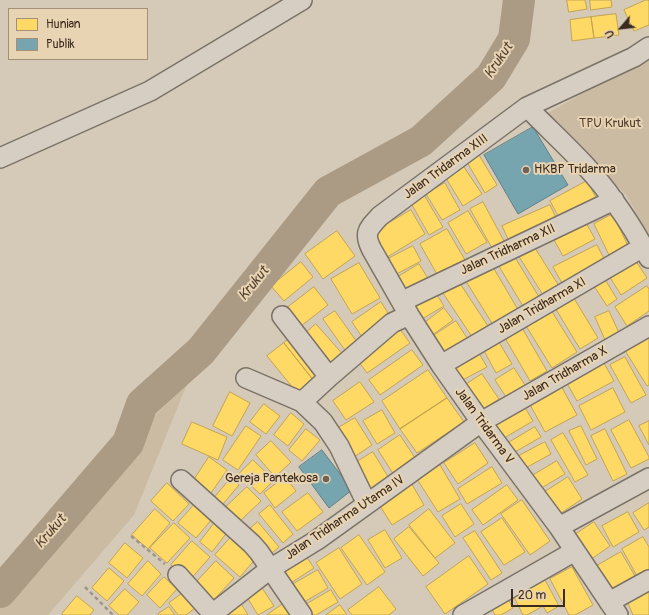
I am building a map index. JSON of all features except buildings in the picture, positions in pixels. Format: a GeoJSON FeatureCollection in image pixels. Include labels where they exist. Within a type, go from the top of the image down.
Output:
{"type":"FeatureCollection","features":[{"type":"Feature","properties":{"kind":"street"},"geometry":{"type":"LineString","coordinates":[[0,158],[150,91],[302,0]]}},
{"type":"Feature","properties":{"kind":"street","name":"Jalan Tridarma XIII"},"geometry":{"type":"LineString","coordinates":[[368,229],[380,216],[527,107],[634,57],[649,48]]}},
{"type":"Feature","properties":{"kind":"street"},"geometry":{"type":"LineString","coordinates":[[527,107],[592,174],[614,200],[646,252]]}},
{"type":"Feature","properties":{"kind":"street","name":"Jalan Tridharma XII"},"geometry":{"type":"LineString","coordinates":[[302,402],[392,323],[406,309],[411,297],[614,200]]}},
{"type":"Feature","properties":{"kind":"street","name":"Jalan Tridarma V"},"geometry":{"type":"LineString","coordinates":[[368,229],[367,240],[406,309],[441,365],[480,422],[559,527],[613,608]]}},
{"type":"Feature","properties":{"kind":"street","name":"Jalan Tridharma XI"},"geometry":{"type":"LineString","coordinates":[[441,365],[646,252]]}},
{"type":"Feature","properties":{"kind":"street"},"geometry":{"type":"LineString","coordinates":[[282,316],[329,377]]}},
{"type":"Feature","properties":{"kind":"street","name":"Jalan Tridharma X"},"geometry":{"type":"LineString","coordinates":[[480,422],[649,326]]}},
{"type":"Feature","properties":{"kind":"street"},"geometry":{"type":"LineString","coordinates":[[246,378],[302,402],[323,422],[339,446],[367,504]]}},
{"type":"Feature","properties":{"kind":"street","name":"Jalan Tridharma Utama IV"},"geometry":{"type":"LineString","coordinates":[[212,614],[270,569],[317,540],[480,422]]}},
{"type":"Feature","properties":{"kind":"street"},"geometry":{"type":"LineString","coordinates":[[559,527],[649,478]]}},
{"type":"Feature","properties":{"kind":"street"},"geometry":{"type":"LineString","coordinates":[[180,480],[252,544],[302,615]]}},
{"type":"Feature","properties":{"kind":"street"},"geometry":{"type":"LineString","coordinates":[[463,615],[575,551]]}},
{"type":"Feature","properties":{"kind":"street"},"geometry":{"type":"LineString","coordinates":[[178,575],[212,614]]}},
{"type":"Feature","properties":{"kind":"street"},"geometry":{"type":"LineString","coordinates":[[613,608],[649,580]]}},
{"type":"Feature","properties":{"kind":"path"},"geometry":{"type":"LineString","coordinates":[[130,536],[178,575]]}},
{"type":"Feature","properties":{"kind":"path"},"geometry":{"type":"LineString","coordinates":[[85,587],[113,615]]}},
{"type":"Feature","properties":{"kind":"green space","name":"TPU Krukut"},"geometry":{"type":"Polygon","coordinates":[[[649,56],[649,235],[626,195],[546,114],[649,56]]]}},
{"type":"Feature","properties":{"kind":"green space"},"geometry":{"type":"Polygon","coordinates":[[[187,384],[134,515],[48,615],[0,615],[0,567],[187,384]]]}},
{"type":"Feature","properties":{"kind":"waterway","name":"Krukut"},"geometry":{"type":"LineString","coordinates":[[0,592],[128,443],[142,404],[201,351],[328,192],[421,141],[491,77],[514,39],[519,0]]}},
{"type":"Feature","properties":{"kind":"place","name":"HKBP Tridarma"},"geometry":{"type":"Point","coordinates":[526,170]}},
{"type":"Feature","properties":{"kind":"place","name":"Gereja Pantekosa"},"geometry":{"type":"Point","coordinates":[326,479]}}]}
